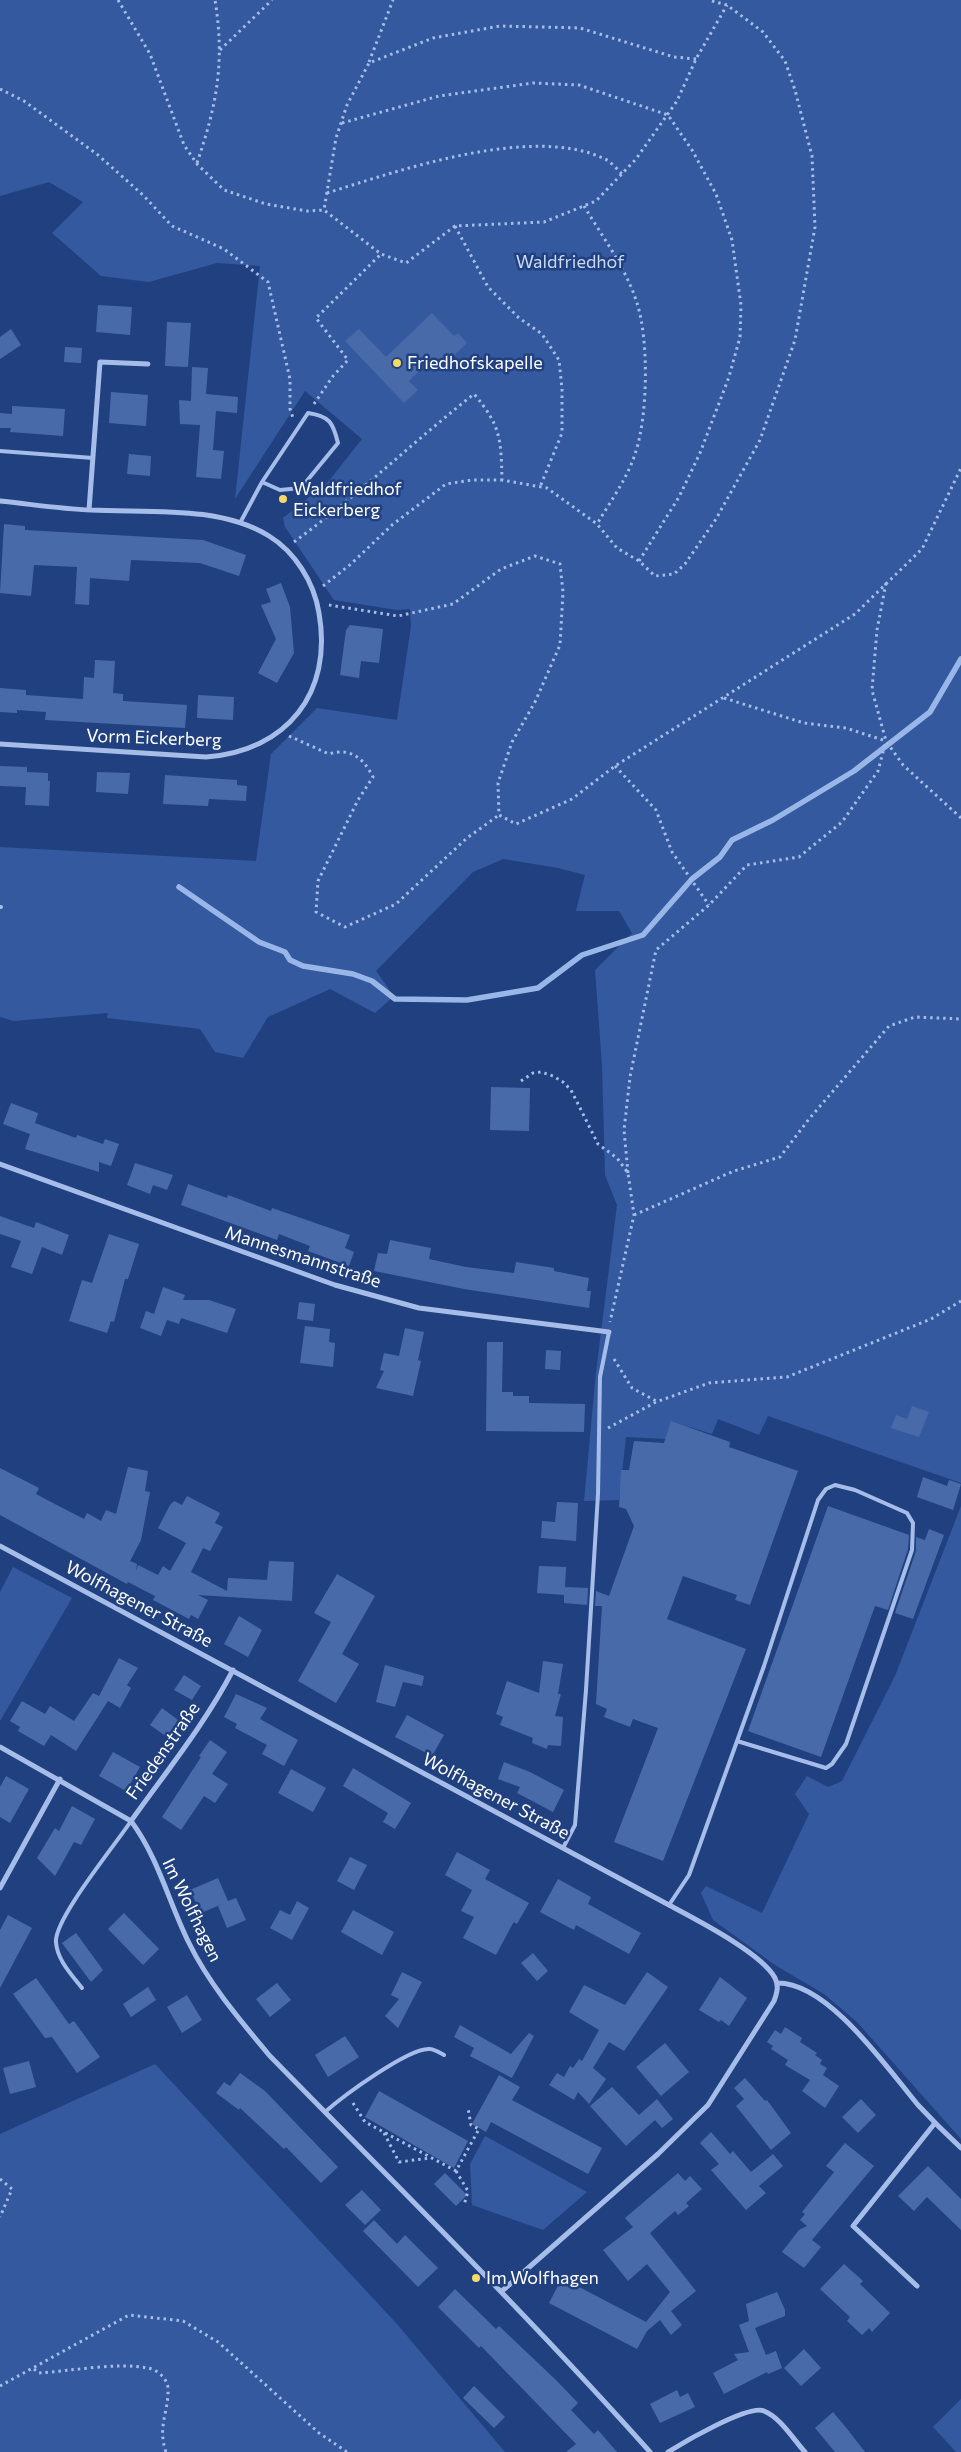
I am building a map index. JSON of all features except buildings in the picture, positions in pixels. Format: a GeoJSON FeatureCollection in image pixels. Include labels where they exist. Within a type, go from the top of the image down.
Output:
{"type":"FeatureCollection","features":[{"type":"Feature","properties":{"kind":"street"},"geometry":{"type":"LineString","coordinates":[[89,510],[100,362],[148,364]]}},
{"type":"Feature","properties":{"kind":"street","name":"Vorm Eickerberg"},"geometry":{"type":"LineString","coordinates":[[0,501],[89,510],[167,512],[226,518],[240,523],[269,536],[286,548],[304,572],[314,593],[323,632],[322,659],[316,684],[304,704],[280,732],[245,750],[226,756],[206,757],[0,744]]}},
{"type":"Feature","properties":{"kind":"street","name":"Mannesmannstraße"},"geometry":{"type":"LineString","coordinates":[[0,1164],[345,1288],[419,1308],[609,1332]]}},
{"type":"Feature","properties":{"kind":"street","name":"Wolfhagener Straße"},"geometry":{"type":"LineString","coordinates":[[0,1546],[669,1904],[754,1956],[766,1967],[777,1984]]}},
{"type":"Feature","properties":{"kind":"street","name":"Friedenstraße"},"geometry":{"type":"LineString","coordinates":[[0,1747],[60,1779],[131,1821],[183,1749],[233,1670]]}},
{"type":"Feature","properties":{"kind":"street"},"geometry":{"type":"LineString","coordinates":[[0,1888],[60,1779]]}},
{"type":"Feature","properties":{"kind":"street","name":"Im Wolfhagen"},"geometry":{"type":"LineString","coordinates":[[131,1821],[145,1842],[189,1943],[206,1972],[229,2006],[269,2055],[502,2291],[580,2373],[650,2452]]}},
{"type":"Feature","properties":{"kind":"street"},"geometry":{"type":"LineString","coordinates":[[502,2291],[658,2154],[708,2105],[774,2001],[777,1984],[788,1983],[800,1987],[841,2016],[935,2123],[961,2148]]}},
{"type":"Feature","properties":{"kind":"street"},"geometry":{"type":"LineString","coordinates":[[917,2286],[853,2226],[935,2123]]}},
{"type":"Feature","properties":{"kind":"street"},"geometry":{"type":"LineString","coordinates":[[668,2452],[735,2417],[756,2409],[762,2410],[774,2417],[805,2452]]}},
{"type":"Feature","properties":{"kind":"lane"},"geometry":{"type":"LineString","coordinates":[[240,523],[262,482],[296,429],[308,414],[321,415],[334,425],[338,443],[301,488],[280,490],[262,482]]}},
{"type":"Feature","properties":{"kind":"lane"},"geometry":{"type":"LineString","coordinates":[[0,451],[93,458]]}},
{"type":"Feature","properties":{"kind":"lane"},"geometry":{"type":"LineString","coordinates":[[563,1848],[575,1825],[584,1719],[598,1494],[597,1436],[600,1377],[609,1332]]}},
{"type":"Feature","properties":{"kind":"lane"},"geometry":{"type":"LineString","coordinates":[[669,1904],[689,1875],[737,1741],[764,1666],[818,1500],[826,1489],[835,1485],[855,1490],[907,1513],[913,1523],[912,1550],[846,1744],[838,1757],[826,1768],[737,1741]]}},
{"type":"Feature","properties":{"kind":"lane"},"geometry":{"type":"LineString","coordinates":[[82,1988],[60,1958],[56,1934],[66,1913],[131,1821]]}},
{"type":"Feature","properties":{"kind":"lane"},"geometry":{"type":"LineString","coordinates":[[325,2112],[346,2094],[418,2051],[430,2049],[444,2055]]}},
{"type":"Feature","properties":{"kind":"path"},"geometry":{"type":"LineString","coordinates":[[118,0],[150,54],[184,144],[197,164],[224,190],[266,204],[307,211],[324,210],[381,254],[406,263],[455,226],[544,222],[596,201],[636,160],[668,115],[727,5]]}},
{"type":"Feature","properties":{"kind":"path"},"geometry":{"type":"LineString","coordinates":[[197,164],[220,72],[220,34],[215,0]]}},
{"type":"Feature","properties":{"kind":"path"},"geometry":{"type":"LineString","coordinates":[[220,50],[272,0]]}},
{"type":"Feature","properties":{"kind":"path"},"geometry":{"type":"LineString","coordinates":[[324,210],[336,138],[347,105],[369,63],[393,0]]}},
{"type":"Feature","properties":{"kind":"path"},"geometry":{"type":"LineString","coordinates":[[314,593],[351,564],[392,525],[446,484],[472,480],[502,480],[547,488],[597,524],[617,548],[639,561],[655,576],[674,574],[685,564],[716,519],[760,440],[795,340],[815,227],[812,156],[795,90],[785,61],[763,32],[727,5],[708,0]]}},
{"type":"Feature","properties":{"kind":"path"},"geometry":{"type":"LineString","coordinates":[[369,63],[433,38],[500,26],[580,28],[674,57],[696,60]]}},
{"type":"Feature","properties":{"kind":"path"},"geometry":{"type":"LineString","coordinates":[[342,123],[439,96],[533,82],[579,85],[668,115],[692,150],[716,194],[732,240],[741,305],[740,337],[729,377],[700,453],[679,497],[639,561]]}},
{"type":"Feature","properties":{"kind":"path"},"geometry":{"type":"LineString","coordinates":[[0,89],[24,101],[98,155],[143,195],[172,226],[224,249],[268,282],[290,379],[290,409],[296,429]]}},
{"type":"Feature","properties":{"kind":"path"},"geometry":{"type":"LineString","coordinates":[[327,193],[441,159],[480,151],[538,147],[572,148],[606,160],[622,174]]}},
{"type":"Feature","properties":{"kind":"path"},"geometry":{"type":"LineString","coordinates":[[584,206],[624,274],[634,296],[643,337],[644,388],[642,424],[635,454],[597,524]]}},
{"type":"Feature","properties":{"kind":"path"},"geometry":{"type":"LineString","coordinates":[[455,226],[488,286],[519,318],[542,334],[558,360],[562,388],[562,433],[540,487]]}},
{"type":"Feature","properties":{"kind":"path"},"geometry":{"type":"LineString","coordinates":[[308,414],[333,376],[348,360],[316,318],[381,254]]}},
{"type":"Feature","properties":{"kind":"path"},"geometry":{"type":"LineString","coordinates":[[286,548],[358,492],[422,435],[474,394],[491,415],[501,444],[502,480]]}},
{"type":"Feature","properties":{"kind":"path"},"geometry":{"type":"LineString","coordinates":[[500,815],[516,824],[572,799],[615,766],[855,614],[922,549],[961,468]]}},
{"type":"Feature","properties":{"kind":"path"},"geometry":{"type":"LineString","coordinates":[[318,606],[328,604],[398,616],[453,604],[501,569],[535,556],[560,564],[563,592],[560,645],[535,702],[512,742],[498,783],[500,815]]}},
{"type":"Feature","properties":{"kind":"path"},"geometry":{"type":"LineString","coordinates":[[886,583],[877,630],[872,690],[886,741],[903,765],[961,818]]}},
{"type":"Feature","properties":{"kind":"path"},"geometry":{"type":"LineString","coordinates":[[724,698],[804,724],[846,728],[886,741]]}},
{"type":"Feature","properties":{"kind":"path"},"geometry":{"type":"LineString","coordinates":[[280,732],[329,754],[338,751],[353,755],[365,762],[373,777],[358,800],[318,881],[316,912],[345,926],[396,904],[467,838],[500,815]]}},
{"type":"Feature","properties":{"kind":"path"},"geometry":{"type":"LineString","coordinates":[[609,1332],[634,1214],[624,1130],[630,1077],[656,950],[709,905],[747,865],[799,857],[842,822],[878,771],[886,741]]}},
{"type":"Feature","properties":{"kind":"path"},"geometry":{"type":"LineString","coordinates":[[615,766],[656,810],[672,852],[709,905]]}},
{"type":"Feature","properties":{"kind":"path"},"geometry":{"type":"LineString","coordinates":[[634,1214],[734,1171],[780,1157],[870,1046],[889,1026],[915,1017],[961,1019]]}},
{"type":"Feature","properties":{"kind":"path"},"geometry":{"type":"LineString","coordinates":[[521,1081],[533,1073],[541,1072],[563,1082],[571,1090],[598,1144],[617,1158],[628,1173]]}},
{"type":"Feature","properties":{"kind":"path"},"geometry":{"type":"LineString","coordinates":[[597,1436],[618,1421],[656,1402],[710,1383],[787,1377],[931,1319],[961,1301]]}},
{"type":"Feature","properties":{"kind":"path"},"geometry":{"type":"LineString","coordinates":[[607,1347],[632,1388],[656,1402]]}},
{"type":"Feature","properties":{"kind":"path"},"geometry":{"type":"LineString","coordinates":[[346,2094],[361,2113],[365,2122],[456,2171],[468,2191],[464,2205]]}},
{"type":"Feature","properties":{"kind":"path"},"geometry":{"type":"LineString","coordinates":[[456,2171],[479,2130],[471,2125],[468,2108]]}},
{"type":"Feature","properties":{"kind":"path"},"geometry":{"type":"LineString","coordinates":[[384,2132],[399,2162],[432,2158]]}},
{"type":"Feature","properties":{"kind":"path"},"geometry":{"type":"LineString","coordinates":[[0,2179],[12,2189],[0,2217]]}},
{"type":"Feature","properties":{"kind":"path"},"geometry":{"type":"LineString","coordinates":[[0,2386],[34,2369],[74,2344],[129,2314],[183,2321],[218,2342],[319,2433],[347,2452]]}},
{"type":"Feature","properties":{"kind":"path"},"geometry":{"type":"LineString","coordinates":[[34,2369],[39,2373],[131,2367],[148,2368],[156,2371],[163,2376],[168,2385],[161,2432],[166,2452]]}},
{"type":"Feature","properties":{"kind":"green space","name":"Waldfriedhof"},"geometry":{"type":"Polygon","coordinates":[[[0,0],[961,0],[961,1483],[768,1416],[759,1435],[718,1419],[712,1434],[673,1422],[666,1439],[626,1437],[619,1500],[584,1501],[596,1372],[617,1205],[605,1175],[602,1065],[595,970],[632,933],[619,911],[576,911],[585,875],[558,868],[503,859],[473,872],[376,971],[394,996],[375,1013],[330,989],[268,1017],[243,1058],[215,1052],[200,1029],[107,1018],[108,1013],[14,1021],[0,1017],[0,847],[256,861],[271,754],[317,708],[397,720],[411,626],[410,609],[397,610],[334,600],[285,527],[283,518],[328,482],[362,439],[305,391],[235,499],[260,266],[217,263],[149,282],[101,276],[52,233],[83,202],[49,182],[0,196],[0,0]]]}},
{"type":"Feature","properties":{"kind":"green space"},"geometry":{"type":"Polygon","coordinates":[[[961,1506],[961,2139],[857,2022],[824,1994],[775,1965],[713,1920],[701,1893],[706,1886],[762,1913],[809,1814],[795,1794],[807,1776],[828,1787],[842,1781],[895,1676],[961,1506]]]}},
{"type":"Feature","properties":{"kind":"green space"},"geometry":{"type":"Polygon","coordinates":[[[13,1567],[72,1598],[0,1721],[0,1592],[13,1567]]]}},
{"type":"Feature","properties":{"kind":"green space"},"geometry":{"type":"Polygon","coordinates":[[[155,2064],[397,2324],[505,2452],[0,2452],[0,2134],[155,2064]]]}},
{"type":"Feature","properties":{"kind":"green space"},"geometry":{"type":"Polygon","coordinates":[[[485,2136],[587,2192],[543,2230],[472,2205],[470,2164],[485,2136]]]}},
{"type":"Feature","properties":{"kind":"green space"},"geometry":{"type":"Polygon","coordinates":[[[961,2399],[961,2452],[956,2452],[933,2427],[961,2399]]]}},
{"type":"Feature","properties":{"kind":"waterway"},"geometry":{"type":"LineString","coordinates":[[179,887],[259,942],[285,952],[290,960],[303,966],[353,974],[372,981],[395,999],[467,1000],[538,988],[582,955],[643,935],[692,879],[720,857],[732,840],[773,820],[854,771],[930,712],[961,659]]}},
{"type":"Feature","properties":{"kind":"place","name":"Friedhofskapelle"},"geometry":{"type":"Point","coordinates":[397,363]}},
{"type":"Feature","properties":{"kind":"place","name":"Waldfriedhof Eickerberg"},"geometry":{"type":"Point","coordinates":[283,499]}},
{"type":"Feature","properties":{"kind":"place","name":"Im Wolfhagen"},"geometry":{"type":"Point","coordinates":[476,2278]}}]}
